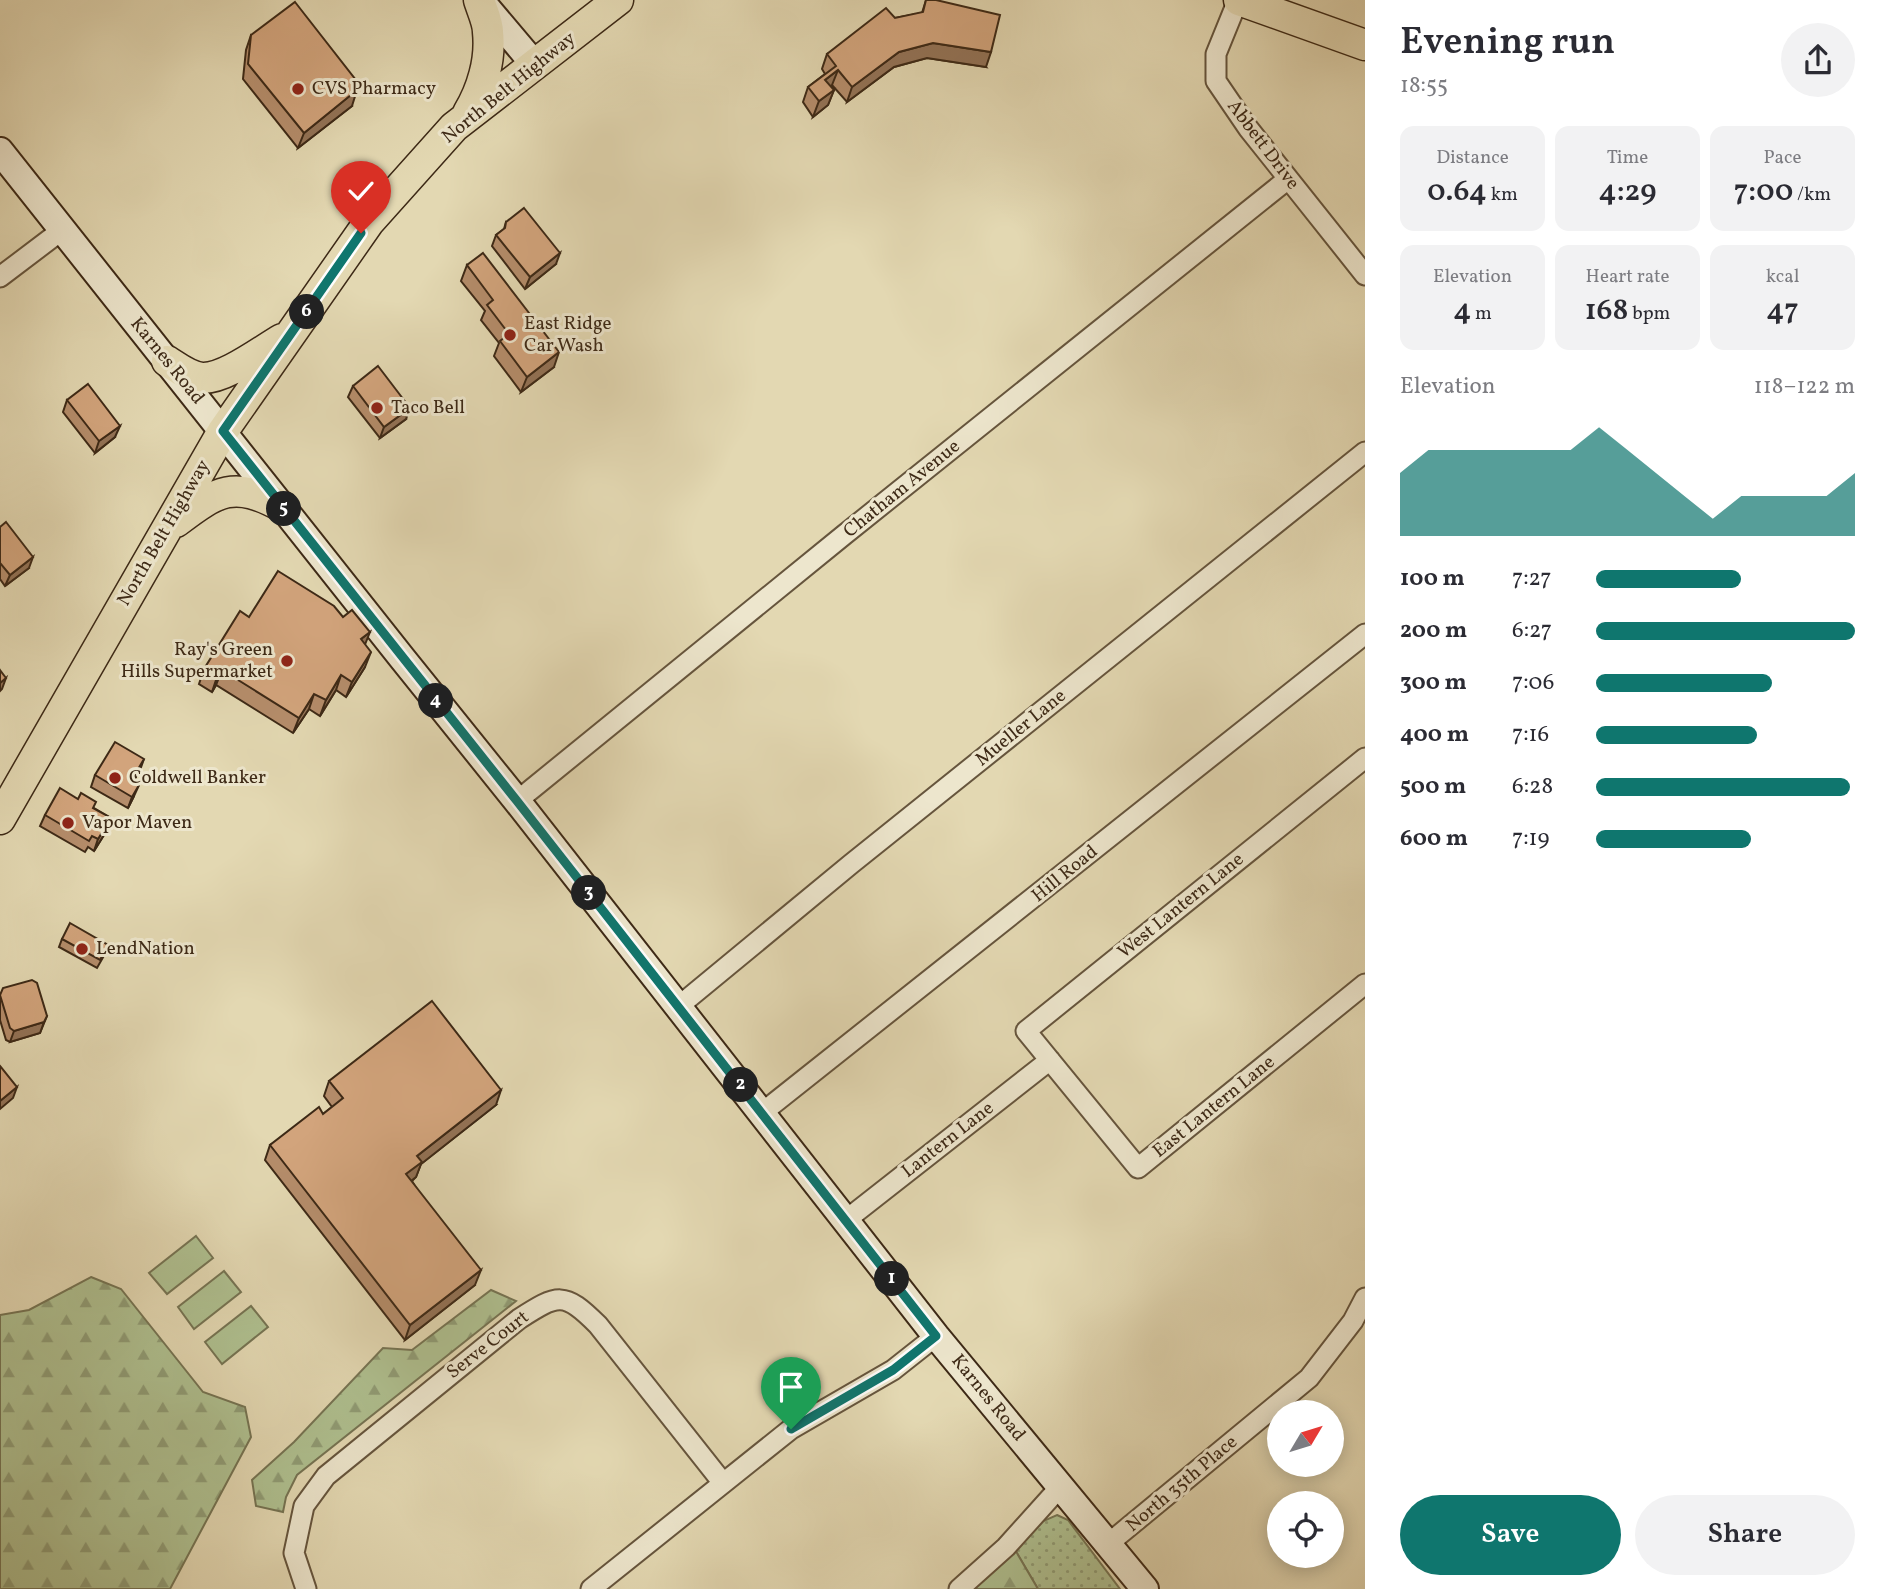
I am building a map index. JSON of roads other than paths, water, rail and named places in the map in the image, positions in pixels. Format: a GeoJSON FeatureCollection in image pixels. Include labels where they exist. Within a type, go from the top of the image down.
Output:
{"type":"FeatureCollection","features":[{"type":"Feature","properties":{"kind":"main road"},"geometry":{"type":"LineString","coordinates":[[465,118],[474,104],[484,78],[488,50],[488,30],[479,0]]}},
{"type":"Feature","properties":{"kind":"main road","name":"North Belt Highway"},"geometry":{"type":"LineString","coordinates":[[0,819],[223,431],[369,222],[454,127],[618,0]]}},
{"type":"Feature","properties":{"kind":"main road"},"geometry":{"type":"LineString","coordinates":[[1238,0],[1365,45]]}},
{"type":"Feature","properties":{"kind":"main road"},"geometry":{"type":"LineString","coordinates":[[167,362],[186,373],[203,378],[222,373],[291,333]]}},
{"type":"Feature","properties":{"kind":"main road"},"geometry":{"type":"LineString","coordinates":[[167,528],[206,499],[223,493],[244,491],[260,495],[283,507]]}},
{"type":"Feature","properties":{"kind":"street"},"geometry":{"type":"LineString","coordinates":[[479,0],[535,65]]}},
{"type":"Feature","properties":{"kind":"street"},"geometry":{"type":"LineString","coordinates":[[495,0],[519,29],[535,65]]}},
{"type":"Feature","properties":{"kind":"street","name":"Abbett Drive"},"geometry":{"type":"LineString","coordinates":[[1238,0],[1216,54],[1216,81],[1248,128],[1365,275]]}},
{"type":"Feature","properties":{"kind":"street","name":"Karnes Road"},"geometry":{"type":"LineString","coordinates":[[0,151],[763,1112],[936,1336],[1145,1589]]}},
{"type":"Feature","properties":{"kind":"street","name":"Chatham Avenue"},"geometry":{"type":"LineString","coordinates":[[517,801],[854,526],[1288,179]]}},
{"type":"Feature","properties":{"kind":"street"},"geometry":{"type":"LineString","coordinates":[[0,278],[62,230]]}},
{"type":"Feature","properties":{"kind":"street","name":"Mueller Lane"},"geometry":{"type":"LineString","coordinates":[[679,1006],[851,864],[1365,452]]}},
{"type":"Feature","properties":{"kind":"street","name":"Hill Road"},"geometry":{"type":"LineString","coordinates":[[763,1112],[1365,634]]}},
{"type":"Feature","properties":{"kind":"street","name":"West Lantern Lane"},"geometry":{"type":"LineString","coordinates":[[1050,1060],[1026,1031],[1365,758]]}},
{"type":"Feature","properties":{"kind":"street","name":"East Lantern Lane"},"geometry":{"type":"LineString","coordinates":[[1050,1060],[1138,1168],[1365,984]]}},
{"type":"Feature","properties":{"kind":"street","name":"Lantern Lane"},"geometry":{"type":"LineString","coordinates":[[846,1220],[1050,1060]]}},
{"type":"Feature","properties":{"kind":"street","name":"North 35th Place"},"geometry":{"type":"LineString","coordinates":[[1108,1544],[1309,1378],[1353,1321],[1365,1298]]}},
{"type":"Feature","properties":{"kind":"street","name":"Serve Court"},"geometry":{"type":"LineString","coordinates":[[306,1589],[295,1553],[304,1506],[326,1476],[519,1319],[548,1301],[566,1300],[581,1308],[598,1325],[723,1483]]}},
{"type":"Feature","properties":{"kind":"street"},"geometry":{"type":"LineString","coordinates":[[591,1589],[791,1429],[893,1370],[936,1336]]}},
{"type":"Feature","properties":{"kind":"street"},"geometry":{"type":"LineString","coordinates":[[960,1589],[1006,1547],[1060,1487]]}},
{"type":"Feature","properties":{"kind":"place","name":"CVS Pharmacy"},"geometry":{"type":"Point","coordinates":[298,89]}},
{"type":"Feature","properties":{"kind":"place","name":"East Ridge Car Wash"},"geometry":{"type":"Point","coordinates":[510,335]}},
{"type":"Feature","properties":{"kind":"place","name":"Taco Bell"},"geometry":{"type":"Point","coordinates":[377,408]}},
{"type":"Feature","properties":{"kind":"place","name":"Ray's Green Hills Supermarket"},"geometry":{"type":"Point","coordinates":[287,661]}},
{"type":"Feature","properties":{"kind":"place","name":"Coldwell Banker"},"geometry":{"type":"Point","coordinates":[115,778]}},
{"type":"Feature","properties":{"kind":"place","name":"Vapor Maven"},"geometry":{"type":"Point","coordinates":[68,823]}},
{"type":"Feature","properties":{"kind":"place","name":"LendNation"},"geometry":{"type":"Point","coordinates":[82,949]}}]}
